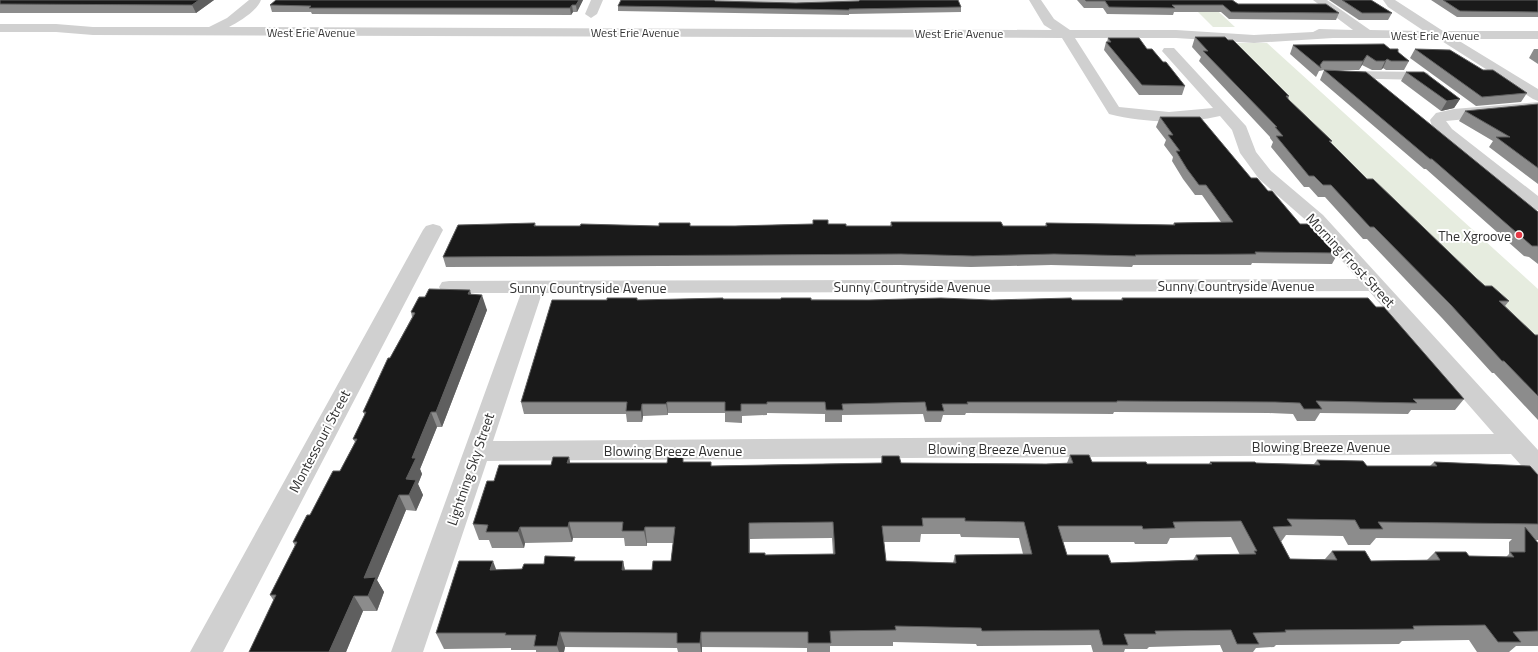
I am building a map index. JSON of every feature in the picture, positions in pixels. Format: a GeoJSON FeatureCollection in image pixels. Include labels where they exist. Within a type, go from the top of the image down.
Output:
{"type":"FeatureCollection","features":[{"type":"Feature","properties":{"kind":"street"},"geometry":{"type":"LineString","coordinates":[[212,31],[217,21],[240,3],[248,0]]}},
{"type":"Feature","properties":{"kind":"street"},"geometry":{"type":"LineString","coordinates":[[212,31],[232,21],[254,3],[254,0]]}},
{"type":"Feature","properties":{"kind":"street"},"geometry":{"type":"LineString","coordinates":[[591,14],[597,0]]}},
{"type":"Feature","properties":{"kind":"street"},"geometry":{"type":"LineString","coordinates":[[715,0],[796,2],[859,0]]}},
{"type":"Feature","properties":{"kind":"street"},"geometry":{"type":"LineString","coordinates":[[1035,0],[1049,22],[1066,33],[1114,111],[1146,115],[1204,116],[1223,111]]}},
{"type":"Feature","properties":{"kind":"street"},"geometry":{"type":"LineString","coordinates":[[1389,0],[1392,4],[1438,35],[1538,96]]}},
{"type":"Feature","properties":{"kind":"street"},"geometry":{"type":"LineString","coordinates":[[1395,0],[1403,3],[1538,84]]}},
{"type":"Feature","properties":{"kind":"street"},"geometry":{"type":"LineString","coordinates":[[1307,5],[1322,2],[1367,34]]}},
{"type":"Feature","properties":{"kind":"street"},"geometry":{"type":"LineString","coordinates":[[1063,17],[1067,22],[1066,33]]}},
{"type":"Feature","properties":{"kind":"street","name":"West Erie Avenue"},"geometry":{"type":"LineString","coordinates":[[0,28],[56,28],[93,31],[1066,33],[1173,43],[1206,38],[1300,38],[1333,34],[1538,35]]}},
{"type":"Feature","properties":{"kind":"street","name":"West Erie Avenue"},"geometry":{"type":"LineString","coordinates":[[0,36],[39,36],[93,31]]}},
{"type":"Feature","properties":{"kind":"street","name":"Morning Frost Street"},"geometry":{"type":"LineString","coordinates":[[1173,43],[1223,111],[1240,129],[1248,153],[1265,175],[1316,219],[1538,467]]}},
{"type":"Feature","properties":{"kind":"street"},"geometry":{"type":"LineString","coordinates":[[1324,75],[1428,80],[1401,60]]}},
{"type":"Feature","properties":{"kind":"street"},"geometry":{"type":"LineString","coordinates":[[1523,86],[1538,84]]}},
{"type":"Feature","properties":{"kind":"street"},"geometry":{"type":"LineString","coordinates":[[1457,101],[1472,112]]}},
{"type":"Feature","properties":{"kind":"street"},"geometry":{"type":"LineString","coordinates":[[1538,107],[1472,112],[1442,116],[1438,120],[1440,126],[1446,132],[1538,206]]}},
{"type":"Feature","properties":{"kind":"street","name":"Montessouri Street"},"geometry":{"type":"LineString","coordinates":[[206,652],[433,230]]}},
{"type":"Feature","properties":{"kind":"street","name":"Sunny Countryside Avenue"},"geometry":{"type":"LineString","coordinates":[[449,287],[1375,285]]}},
{"type":"Feature","properties":{"kind":"street","name":"Lightning Sky Street"},"geometry":{"type":"LineString","coordinates":[[407,652],[534,287]]}},
{"type":"Feature","properties":{"kind":"street","name":"Blowing Breeze Avenue"},"geometry":{"type":"LineString","coordinates":[[477,451],[1518,444]]}},
{"type":"Feature","properties":{"kind":"shaded area"},"geometry":{"type":"Polygon","coordinates":[[[1186,0],[1206,0],[1235,27],[1213,27],[1186,0]]]}},
{"type":"Feature","properties":{"kind":"shaded area"},"geometry":{"type":"Polygon","coordinates":[[[1227,43],[1267,43],[1538,289],[1538,344],[1227,43]]]}},
{"type":"Feature","properties":{"kind":"building"},"geometry":{"type":"Polygon","coordinates":[[[0,0],[199,0],[192,5],[0,4],[0,0]]]}},
{"type":"Feature","properties":{"kind":"building"},"geometry":{"type":"Polygon","coordinates":[[[276,0],[579,0],[576,5],[572,5],[570,8],[309,8],[311,6],[270,5],[276,0]]]}},
{"type":"Feature","properties":{"kind":"building"},"geometry":{"type":"Polygon","coordinates":[[[621,0],[714,0],[796,3],[860,0],[958,0],[961,7],[849,10],[618,6],[621,0]]]}},
{"type":"Feature","properties":{"kind":"building"},"geometry":{"type":"Polygon","coordinates":[[[1085,0],[1232,0],[1238,4],[1326,4],[1339,13],[1231,12],[1223,5],[1172,5],[1175,8],[1109,7],[1105,1],[1085,0]]]}},
{"type":"Feature","properties":{"kind":"building"},"geometry":{"type":"Polygon","coordinates":[[[1342,0],[1371,0],[1392,13],[1362,13],[1342,0]]]}},
{"type":"Feature","properties":{"kind":"building"},"geometry":{"type":"Polygon","coordinates":[[[1443,0],[1538,0],[1538,12],[1460,11],[1443,0]]]}},
{"type":"Feature","properties":{"kind":"building"},"geometry":{"type":"Polygon","coordinates":[[[1195,37],[1225,37],[1228,40],[1233,40],[1289,96],[1286,96],[1332,141],[1329,141],[1367,179],[1373,179],[1485,286],[1492,286],[1509,301],[1499,301],[1535,335],[1538,335],[1538,396],[1504,361],[1502,361],[1451,305],[1374,227],[1370,227],[1331,185],[1323,185],[1314,176],[1309,176],[1276,136],[1283,136],[1275,127],[1277,127],[1203,51],[1208,51],[1195,37]]]}},
{"type":"Feature","properties":{"kind":"building"},"geometry":{"type":"Polygon","coordinates":[[[1108,38],[1139,38],[1147,49],[1152,49],[1163,62],[1166,62],[1185,86],[1142,85],[1106,42],[1111,42],[1108,38]]]}},
{"type":"Feature","properties":{"kind":"building"},"geometry":{"type":"Polygon","coordinates":[[[1384,44],[1390,49],[1398,49],[1398,52],[1409,61],[1391,61],[1387,59],[1385,61],[1376,61],[1367,55],[1363,61],[1323,61],[1320,65],[1321,68],[1293,45],[1384,44]]]}},
{"type":"Feature","properties":{"kind":"building"},"geometry":{"type":"Polygon","coordinates":[[[1415,49],[1450,50],[1483,70],[1493,70],[1527,93],[1482,97],[1415,49]]]}},
{"type":"Feature","properties":{"kind":"building"},"geometry":{"type":"Polygon","coordinates":[[[1324,70],[1366,72],[1538,212],[1538,246],[1532,246],[1432,159],[1430,159],[1324,70]]]}},
{"type":"Feature","properties":{"kind":"building"},"geometry":{"type":"Polygon","coordinates":[[[1406,72],[1424,72],[1460,99],[1447,101],[1406,72]]]}},
{"type":"Feature","properties":{"kind":"building"},"geometry":{"type":"Polygon","coordinates":[[[1538,104],[1538,168],[1496,137],[1510,137],[1465,111],[1538,104]]]}},
{"type":"Feature","properties":{"kind":"building"},"geometry":{"type":"Polygon","coordinates":[[[1160,117],[1200,117],[1251,178],[1257,178],[1268,191],[1272,191],[1300,224],[1313,224],[1338,253],[1255,252],[1256,254],[1135,255],[1136,256],[1054,254],[973,256],[901,254],[443,257],[458,225],[535,223],[534,226],[580,226],[581,224],[659,226],[659,223],[690,223],[690,226],[735,226],[813,224],[813,220],[828,220],[828,224],[846,224],[846,226],[892,226],[891,222],[1001,222],[1003,226],[1047,226],[1046,223],[1175,225],[1174,223],[1233,222],[1206,185],[1199,185],[1187,169],[1176,151],[1180,151],[1168,135],[1173,135],[1160,117]]]}},
{"type":"Feature","properties":{"kind":"building"},"geometry":{"type":"Polygon","coordinates":[[[429,289],[470,290],[468,294],[482,295],[436,412],[431,412],[412,458],[416,458],[406,479],[416,480],[409,495],[399,495],[364,578],[376,577],[368,596],[354,596],[329,652],[249,652],[276,595],[270,595],[297,542],[293,542],[307,515],[310,515],[333,471],[340,471],[357,439],[353,439],[366,412],[363,412],[388,358],[390,358],[415,313],[411,312],[419,297],[425,297],[429,289]]]}},
{"type":"Feature","properties":{"kind":"building"},"geometry":{"type":"Polygon","coordinates":[[[607,298],[637,298],[637,300],[811,298],[811,300],[869,300],[941,298],[992,300],[1071,298],[1072,300],[1123,300],[1122,298],[1368,298],[1376,307],[1384,307],[1464,399],[1413,399],[1417,403],[1316,401],[1322,409],[1304,409],[1300,403],[1275,402],[967,402],[968,404],[942,404],[944,411],[927,411],[925,402],[842,404],[843,410],[826,410],[825,402],[767,402],[767,404],[741,404],[741,411],[725,411],[725,402],[667,402],[666,404],[642,404],[641,411],[626,411],[627,402],[521,402],[552,300],[607,300],[607,298]]]}},
{"type":"Feature","properties":{"kind":"building"},"geometry":{"type":"Polygon","coordinates":[[[1070,455],[1089,455],[1092,462],[1146,462],[1147,464],[1212,464],[1210,462],[1255,462],[1320,465],[1317,460],[1363,461],[1367,466],[1437,466],[1434,462],[1530,466],[1538,475],[1538,524],[1378,522],[1383,529],[1360,529],[1355,520],[1287,519],[1292,526],[1273,527],[1290,559],[1337,560],[1332,551],[1365,551],[1371,561],[1440,560],[1435,552],[1466,552],[1469,556],[1514,557],[1510,552],[1525,552],[1525,527],[1538,543],[1538,631],[1513,632],[1521,642],[1498,642],[1485,625],[1413,626],[1414,629],[1285,630],[1286,632],[1253,633],[1259,644],[1237,644],[1231,630],[1155,631],[1156,634],[1124,634],[1128,645],[1103,645],[1099,630],[982,631],[981,628],[895,626],[896,630],[830,631],[831,643],[808,643],[808,632],[701,632],[700,643],[677,643],[677,633],[560,632],[557,646],[534,646],[536,635],[505,635],[506,633],[436,633],[459,561],[493,561],[490,570],[522,569],[524,564],[544,564],[545,556],[575,557],[574,561],[623,561],[622,570],[652,570],[653,561],[671,561],[675,527],[645,527],[644,531],[622,531],[623,522],[569,522],[568,527],[520,527],[518,532],[486,532],[488,525],[473,524],[487,481],[494,481],[499,465],[551,465],[553,457],[569,457],[567,463],[667,463],[668,457],[683,457],[683,462],[711,462],[711,466],[882,463],[882,456],[899,456],[901,463],[1073,463],[1070,455]],[[922,518],[923,526],[882,526],[886,561],[956,563],[955,555],[1032,554],[1024,522],[965,521],[965,518],[922,518]],[[1241,521],[1173,522],[1175,528],[1143,529],[1142,526],[1058,526],[1067,555],[1108,555],[1111,563],[1198,560],[1196,555],[1256,554],[1254,551],[1257,551],[1241,521]],[[833,522],[749,523],[749,553],[765,553],[765,555],[835,554],[833,522]]]}},
{"type":"Feature","properties":{"kind":"place","name":"The Xgroove"},"geometry":{"type":"Point","coordinates":[1519,235]}}]}
